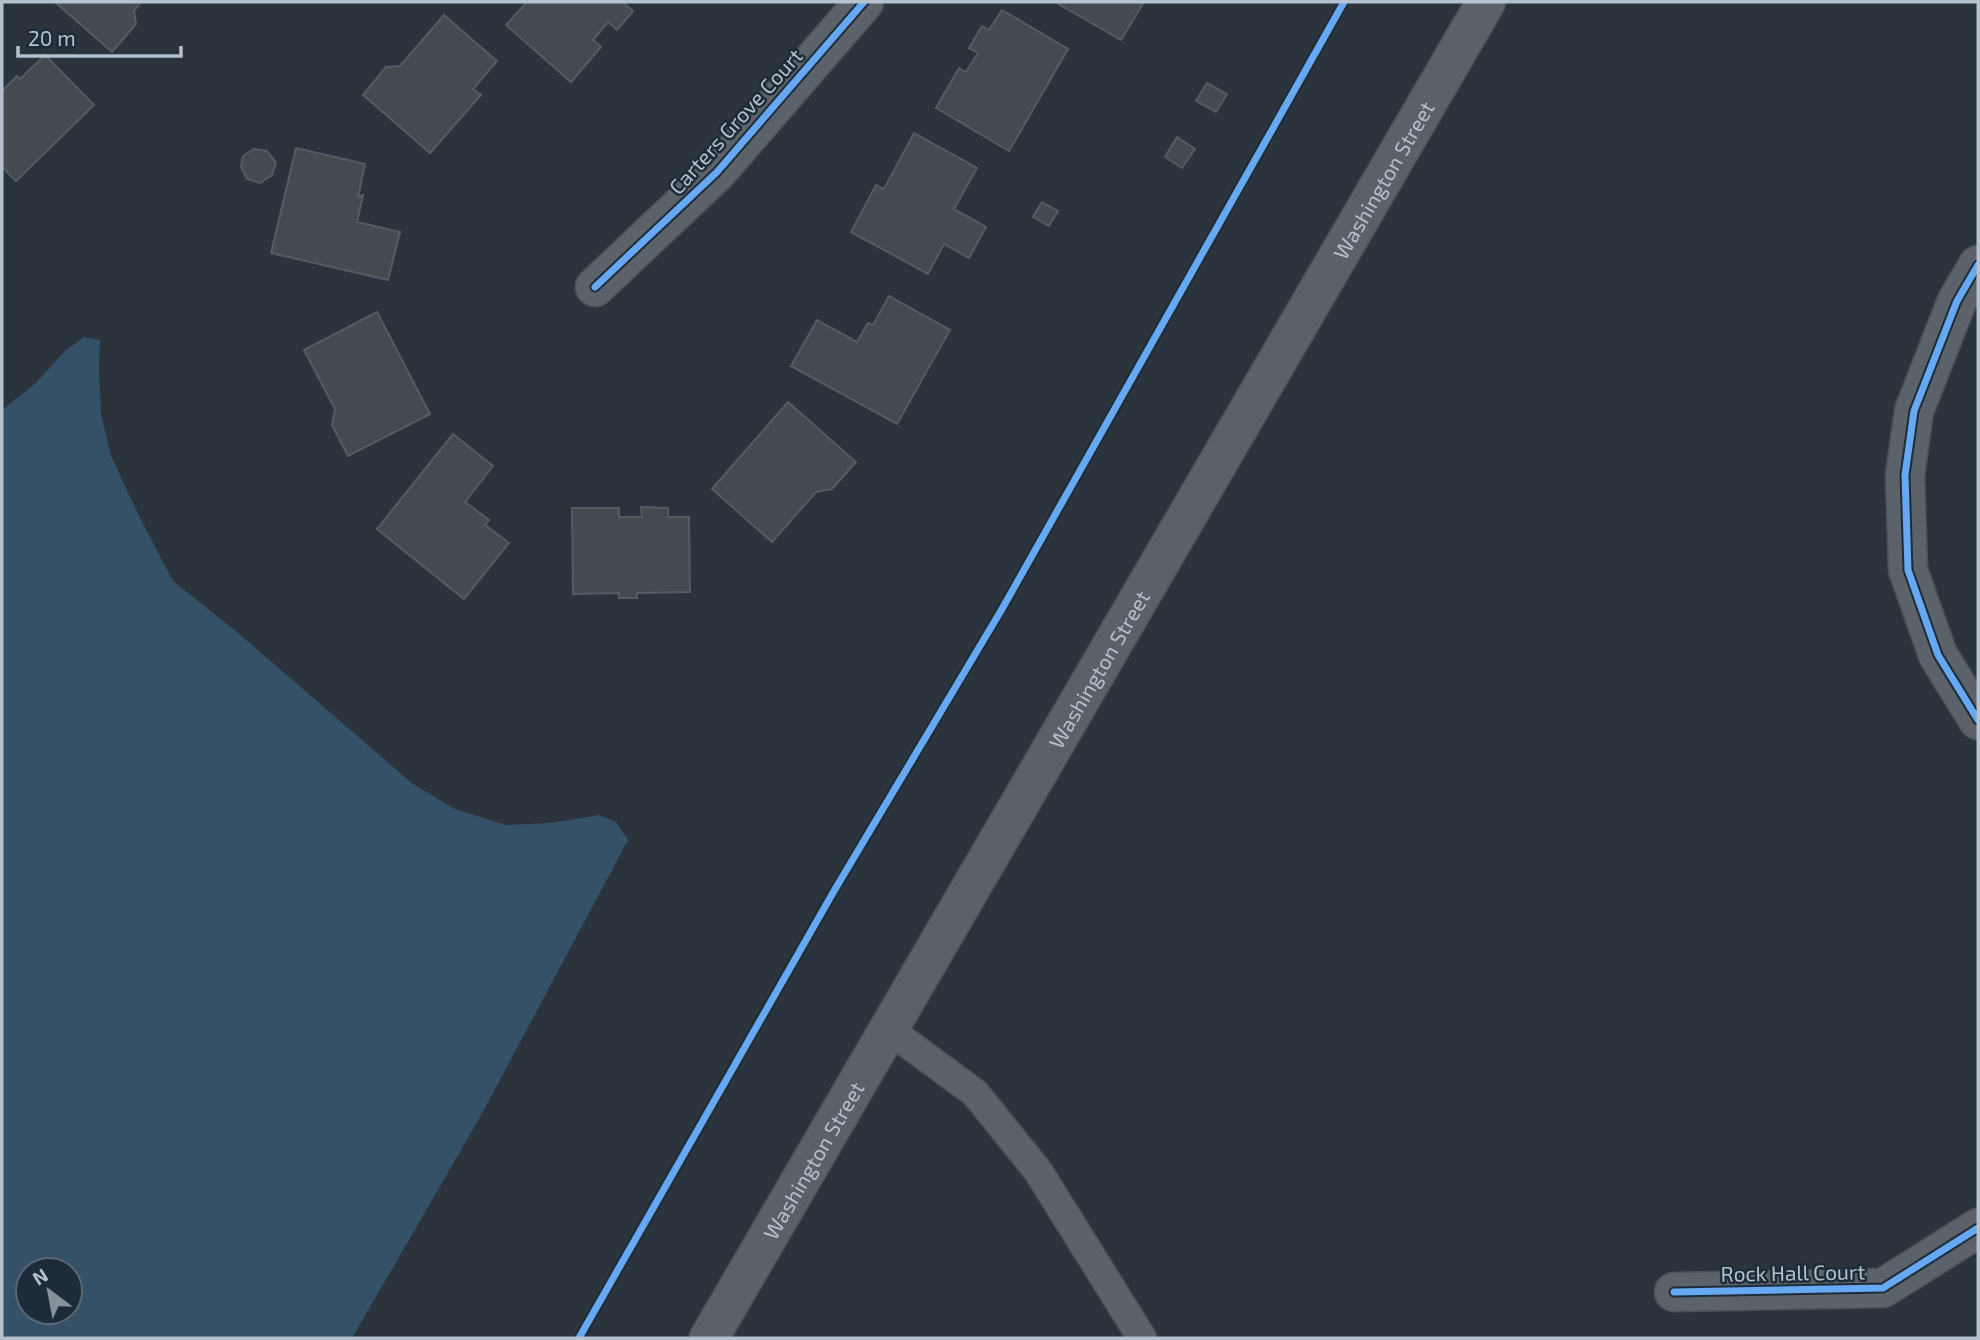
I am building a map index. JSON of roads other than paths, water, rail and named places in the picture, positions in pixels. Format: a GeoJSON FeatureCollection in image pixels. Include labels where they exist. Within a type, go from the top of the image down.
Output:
{"type":"FeatureCollection","features":[{"type":"Feature","properties":{"kind":"main road","name":"Washington Street"},"geometry":{"type":"LineString","coordinates":[[709,1338],[1486,2]]}},
{"type":"Feature","properties":{"kind":"street","name":"Carters Grove Court"},"geometry":{"type":"LineString","coordinates":[[595,287],[717,172],[864,2]]}},
{"type":"Feature","properties":{"kind":"street"},"geometry":{"type":"LineString","coordinates":[[1978,265],[1956,301],[1914,411],[1905,475],[1908,570],[1938,655],[1978,720]]}},
{"type":"Feature","properties":{"kind":"street","name":"Rock Hall Court"},"geometry":{"type":"LineString","coordinates":[[1674,1292],[1883,1288],[1978,1228]]}},
{"type":"Feature","properties":{"kind":"lane"},"geometry":{"type":"LineString","coordinates":[[888,1029],[975,1093],[1038,1171],[1142,1338]]}},
{"type":"Feature","properties":{"kind":"water"},"geometry":{"type":"Polygon","coordinates":[[[84,337],[100,340],[101,414],[111,456],[173,581],[237,632],[413,784],[455,809],[506,825],[551,823],[599,815],[616,822],[628,840],[479,1119],[352,1338],[2,1338],[2,410],[36,383],[64,352],[84,337]]]}}]}
